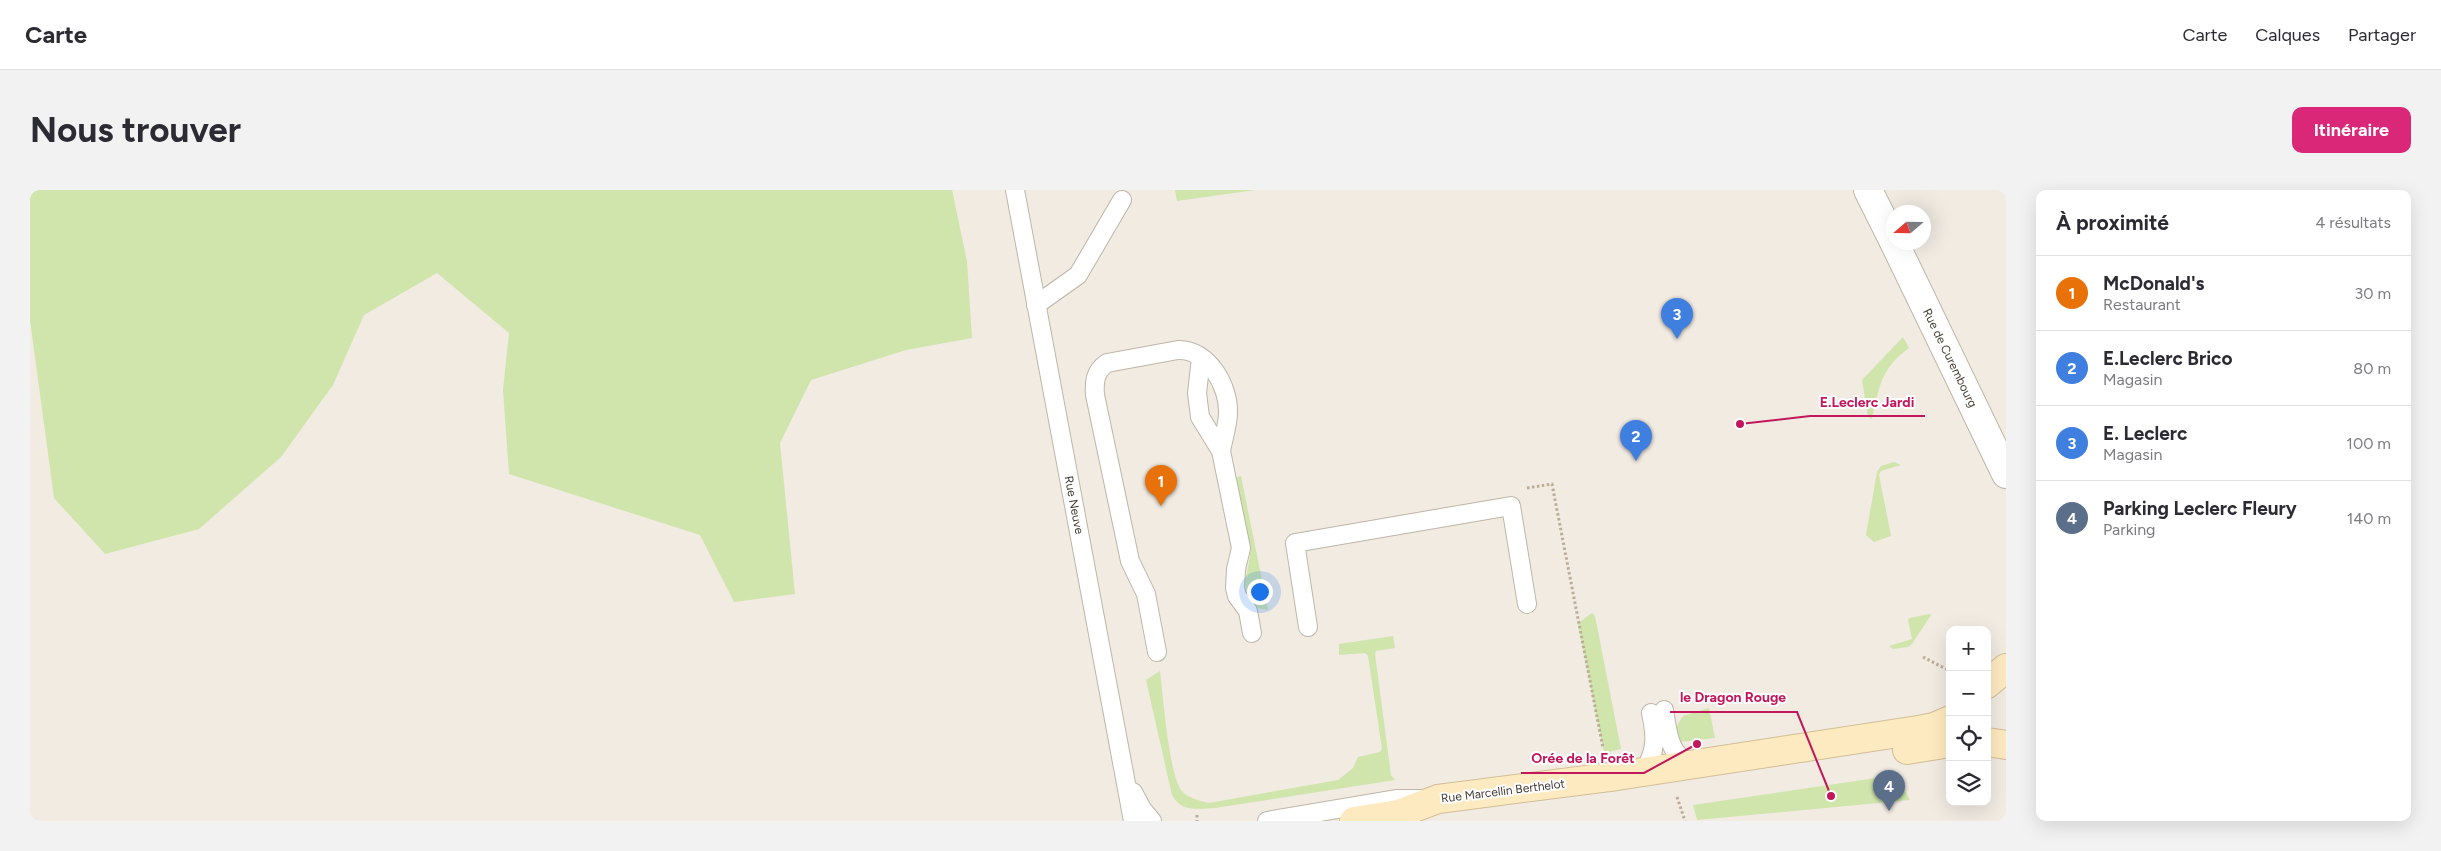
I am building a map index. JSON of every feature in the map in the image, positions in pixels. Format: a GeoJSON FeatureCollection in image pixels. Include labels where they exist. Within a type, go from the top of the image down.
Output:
{"type":"FeatureCollection","features":[{"type":"Feature","properties":{"kind":"main road"},"geometry":{"type":"LineString","coordinates":[[1991,681],[2006,668]]}},
{"type":"Feature","properties":{"kind":"main road","name":"Rue Marcellin Berthelot"},"geometry":{"type":"LineString","coordinates":[[1354,821],[1433,810],[1643,772],[1918,730],[1934,727],[1946,722]]}},
{"type":"Feature","properties":{"kind":"main road"},"geometry":{"type":"LineString","coordinates":[[1991,743],[2006,745]]}},
{"type":"Feature","properties":{"kind":"main road","name":"Rue Marcellin Berthelot"},"geometry":{"type":"LineString","coordinates":[[1433,810],[1444,816],[1946,744]]}},
{"type":"Feature","properties":{"kind":"street","name":"Rue de Curembourg"},"geometry":{"type":"LineString","coordinates":[[1868,190],[1886,226]]}},
{"type":"Feature","properties":{"kind":"street","name":"Rue de Curembourg"},"geometry":{"type":"LineString","coordinates":[[1898,250],[2006,474]]}},
{"type":"Feature","properties":{"kind":"lane","name":"Rue Neuve"},"geometry":{"type":"LineString","coordinates":[[1015,190],[1133,821]]}},
{"type":"Feature","properties":{"kind":"lane"},"geometry":{"type":"LineString","coordinates":[[1036,305],[1078,275],[1122,200]]}},
{"type":"Feature","properties":{"kind":"lane"},"geometry":{"type":"LineString","coordinates":[[1156,652],[1146,594],[1130,561],[1094,384],[1101,367],[1107,364],[1178,350],[1187,350],[1201,358],[1216,372],[1223,384],[1228,412],[1221,451]]}},
{"type":"Feature","properties":{"kind":"lane"},"geometry":{"type":"LineString","coordinates":[[1201,358],[1198,393],[1200,417],[1221,451],[1241,548],[1236,569],[1235,588],[1237,596],[1248,611],[1252,633]]}},
{"type":"Feature","properties":{"kind":"lane"},"geometry":{"type":"LineString","coordinates":[[1308,627],[1295,543],[1511,506],[1527,604]]}},
{"type":"Feature","properties":{"kind":"lane"},"geometry":{"type":"LineString","coordinates":[[1643,772],[1651,759],[1656,738],[1658,712],[1670,743],[1680,758],[1693,764]]}},
{"type":"Feature","properties":{"kind":"lane"},"geometry":{"type":"LineString","coordinates":[[1125,777],[1142,809],[1152,821]]}},
{"type":"Feature","properties":{"kind":"lane"},"geometry":{"type":"LineString","coordinates":[[1267,821],[1396,799],[1433,810]]}},
{"type":"Feature","properties":{"kind":"path"},"geometry":{"type":"LineString","coordinates":[[1522,489],[1552,484],[1604,753]]}},
{"type":"Feature","properties":{"kind":"path"},"geometry":{"type":"LineString","coordinates":[[1923,657],[1946,668]]}},
{"type":"Feature","properties":{"kind":"path"},"geometry":{"type":"LineString","coordinates":[[1677,797],[1685,821]]}},
{"type":"Feature","properties":{"kind":"path"},"geometry":{"type":"LineString","coordinates":[[1196,814],[1198,821]]}},
{"type":"Feature","properties":{"kind":"green space"},"geometry":{"type":"Polygon","coordinates":[[[30,190],[952,190],[967,261],[972,338],[906,350],[811,380],[780,443],[795,594],[734,602],[700,535],[509,474],[503,390],[509,333],[437,273],[364,315],[333,385],[281,457],[199,529],[105,554],[54,498],[30,320],[30,190]]]}},
{"type":"Feature","properties":{"kind":"green space"},"geometry":{"type":"Polygon","coordinates":[[[1175,190],[1255,190],[1177,201],[1175,190]]]}},
{"type":"Feature","properties":{"kind":"green space"},"geometry":{"type":"Polygon","coordinates":[[[1903,337],[1909,348],[1892,363],[1887,371],[1879,388],[1872,419],[1868,417],[1862,380],[1903,337]]]}},
{"type":"Feature","properties":{"kind":"green space"},"geometry":{"type":"Polygon","coordinates":[[[1894,462],[1901,465],[1881,471],[1879,475],[1891,536],[1874,542],[1866,535],[1877,472],[1881,466],[1894,462]]]}},
{"type":"Feature","properties":{"kind":"green space"},"geometry":{"type":"Polygon","coordinates":[[[1241,476],[1268,610],[1258,608],[1247,593],[1245,582],[1250,557],[1235,478],[1241,476]]]}},
{"type":"Feature","properties":{"kind":"green space"},"geometry":{"type":"Polygon","coordinates":[[[1592,613],[1595,616],[1621,749],[1604,753],[1578,623],[1592,613]]]}},
{"type":"Feature","properties":{"kind":"green space"},"geometry":{"type":"Polygon","coordinates":[[[1931,615],[1912,644],[1908,647],[1893,649],[1889,646],[1912,639],[1908,620],[1931,615]]]}},
{"type":"Feature","properties":{"kind":"green space"},"geometry":{"type":"Polygon","coordinates":[[[1393,636],[1395,648],[1376,651],[1375,654],[1391,775],[1395,780],[1202,809],[1185,807],[1172,795],[1146,680],[1160,671],[1173,768],[1181,790],[1190,797],[1209,803],[1338,780],[1353,768],[1358,757],[1380,752],[1382,749],[1368,656],[1365,653],[1339,655],[1339,644],[1393,636]]]}},
{"type":"Feature","properties":{"kind":"green space"},"geometry":{"type":"Polygon","coordinates":[[[1709,708],[1715,738],[1679,742],[1676,727],[1683,716],[1709,708]]]}},
{"type":"Feature","properties":{"kind":"green space"},"geometry":{"type":"Polygon","coordinates":[[[1896,775],[1910,800],[1697,820],[1693,805],[1896,775]]]}},
{"type":"Feature","properties":{"kind":"place","name":"E. Leclerc"},"geometry":{"type":"Point","coordinates":[1677,339]}},
{"type":"Feature","properties":{"kind":"place","name":"E.Leclerc Jardi"},"geometry":{"type":"Point","coordinates":[1740,424]}},
{"type":"Feature","properties":{"kind":"place","name":"E.Leclerc Brico"},"geometry":{"type":"Point","coordinates":[1636,461]}},
{"type":"Feature","properties":{"kind":"place","name":"McDonald's"},"geometry":{"type":"Point","coordinates":[1161,506]}},
{"type":"Feature","properties":{"kind":"place","name":"Orée de la Forêt"},"geometry":{"type":"Point","coordinates":[1697,744]}},
{"type":"Feature","properties":{"kind":"place","name":"le Dragon Rouge"},"geometry":{"type":"Point","coordinates":[1831,796]}},
{"type":"Feature","properties":{"kind":"place","name":"Parking Leclerc Fleury"},"geometry":{"type":"Point","coordinates":[1889,811]}}]}
